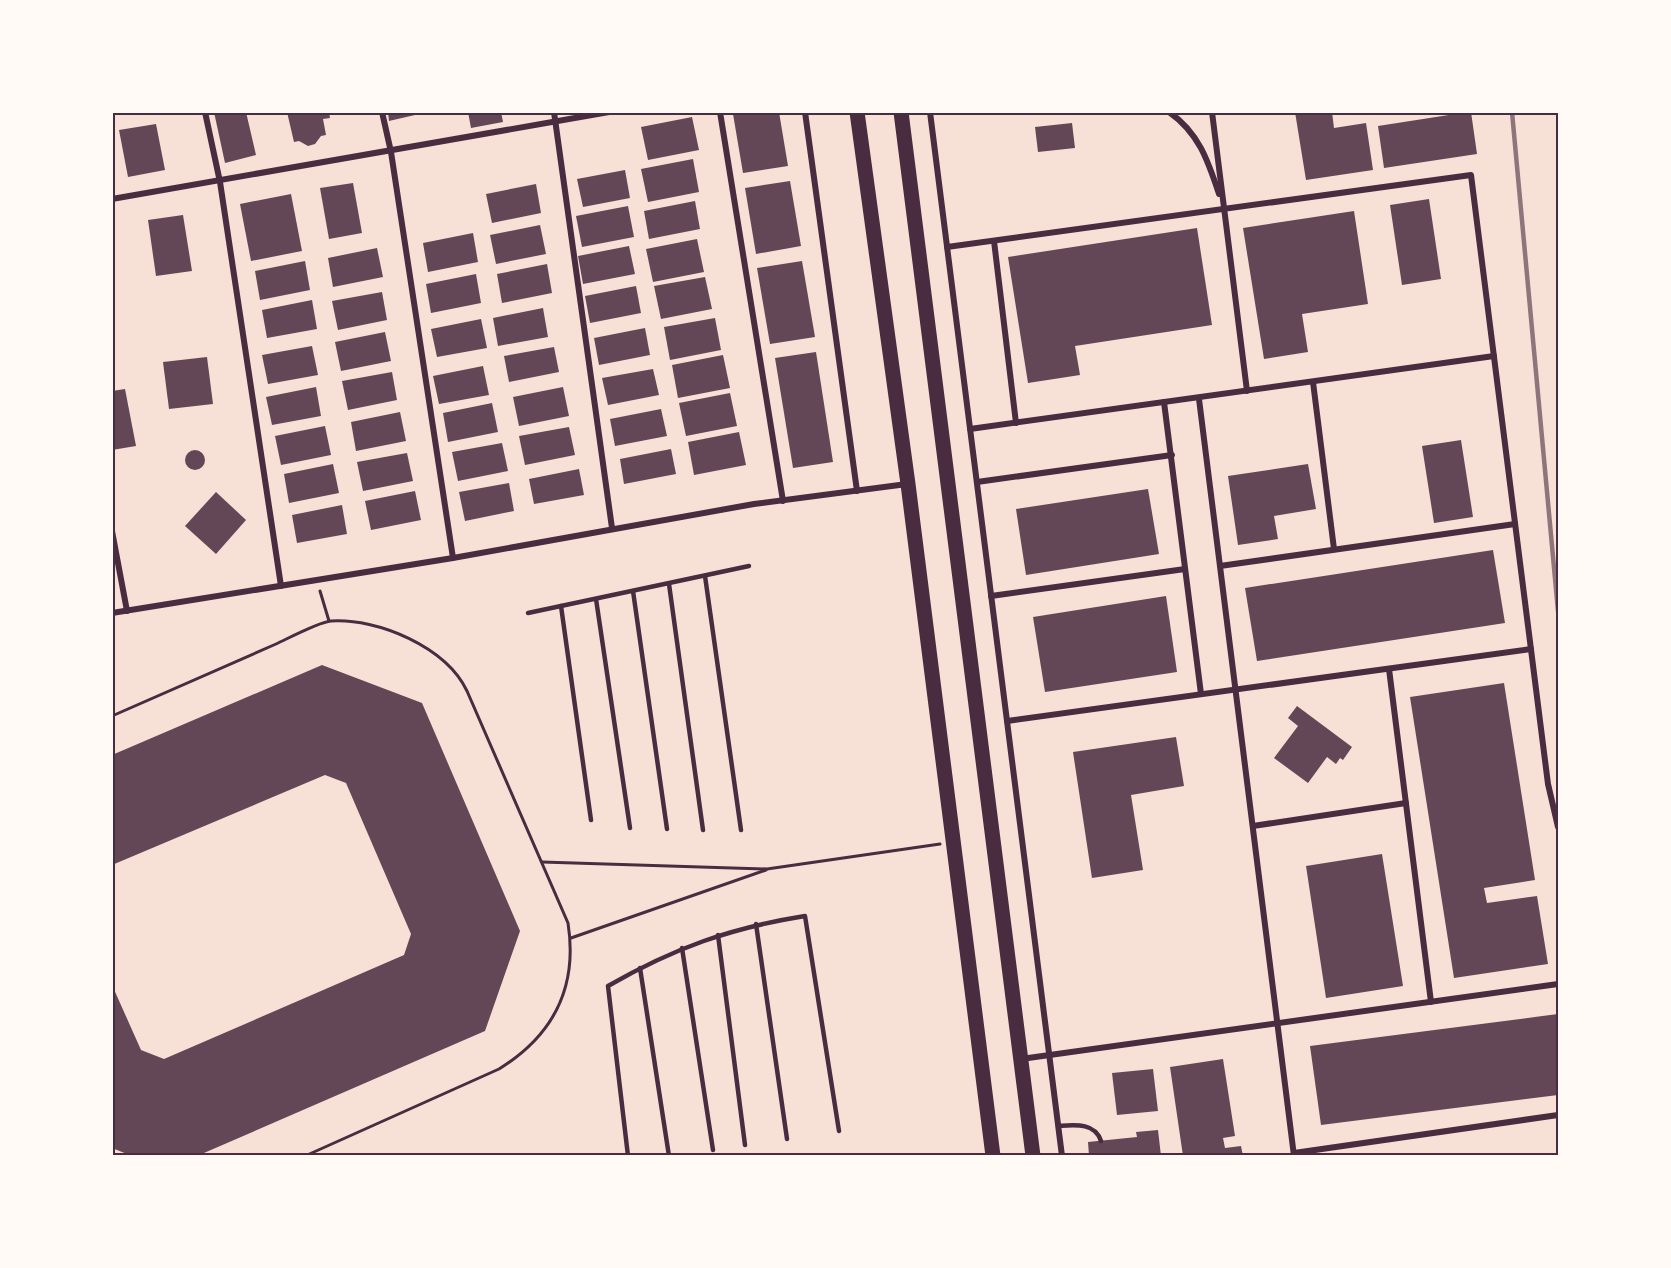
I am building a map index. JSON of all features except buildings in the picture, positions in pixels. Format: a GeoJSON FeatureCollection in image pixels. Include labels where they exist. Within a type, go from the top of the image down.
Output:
{"type":"FeatureCollection","features":[{"type":"Feature","properties":{"kind":"highway"},"geometry":{"type":"LineString","coordinates":[[857,112],[908,484],[993,1155]]}},
{"type":"Feature","properties":{"kind":"highway"},"geometry":{"type":"LineString","coordinates":[[901,112],[1033,1155]]}},
{"type":"Feature","properties":{"kind":"street"},"geometry":{"type":"LineString","coordinates":[[206,112],[220,182],[281,586]]}},
{"type":"Feature","properties":{"kind":"street"},"geometry":{"type":"LineString","coordinates":[[382,112],[391,152],[453,558]]}},
{"type":"Feature","properties":{"kind":"street"},"geometry":{"type":"LineString","coordinates":[[554,112],[612,528]]}},
{"type":"Feature","properties":{"kind":"street"},"geometry":{"type":"LineString","coordinates":[[112,199],[220,182],[609,112]]}},
{"type":"Feature","properties":{"kind":"street"},"geometry":{"type":"LineString","coordinates":[[720,112],[783,501]]}},
{"type":"Feature","properties":{"kind":"street"},"geometry":{"type":"LineString","coordinates":[[805,112],[857,491]]}},
{"type":"Feature","properties":{"kind":"street"},"geometry":{"type":"LineString","coordinates":[[930,112],[1062,1155]]}},
{"type":"Feature","properties":{"kind":"street"},"geometry":{"type":"LineString","coordinates":[[1169,112],[1186,126],[1206,154],[1224,209]]}},
{"type":"Feature","properties":{"kind":"street"},"geometry":{"type":"LineString","coordinates":[[1212,112],[1247,391]]}},
{"type":"Feature","properties":{"kind":"street"},"geometry":{"type":"LineString","coordinates":[[947,247],[1471,174],[1548,784],[1558,827]]}},
{"type":"Feature","properties":{"kind":"street"},"geometry":{"type":"LineString","coordinates":[[994,241],[1016,423]]}},
{"type":"Feature","properties":{"kind":"street"},"geometry":{"type":"LineString","coordinates":[[970,429],[1199,399],[1494,356]]}},
{"type":"Feature","properties":{"kind":"street"},"geometry":{"type":"LineString","coordinates":[[1313,382],[1334,549]]}},
{"type":"Feature","properties":{"kind":"street"},"geometry":{"type":"LineString","coordinates":[[1199,399],[1294,1154],[1558,1115]]}},
{"type":"Feature","properties":{"kind":"street"},"geometry":{"type":"LineString","coordinates":[[1164,402],[1201,694]]}},
{"type":"Feature","properties":{"kind":"street"},"geometry":{"type":"LineString","coordinates":[[977,482],[1172,455]]}},
{"type":"Feature","properties":{"kind":"street"},"geometry":{"type":"LineString","coordinates":[[112,613],[453,558],[612,528],[908,484]]}},
{"type":"Feature","properties":{"kind":"street"},"geometry":{"type":"LineString","coordinates":[[1220,566],[1515,524]]}},
{"type":"Feature","properties":{"kind":"street"},"geometry":{"type":"LineString","coordinates":[[112,531],[127,611]]}},
{"type":"Feature","properties":{"kind":"street"},"geometry":{"type":"LineString","coordinates":[[991,596],[1185,569]]}},
{"type":"Feature","properties":{"kind":"street"},"geometry":{"type":"LineString","coordinates":[[1007,721],[1531,649]]}},
{"type":"Feature","properties":{"kind":"street"},"geometry":{"type":"LineString","coordinates":[[1389,669],[1431,1002]]}},
{"type":"Feature","properties":{"kind":"street"},"geometry":{"type":"LineString","coordinates":[[1253,826],[1406,803]]}},
{"type":"Feature","properties":{"kind":"street"},"geometry":{"type":"LineString","coordinates":[[1021,1059],[1278,1025],[1558,984]]}},
{"type":"Feature","properties":{"kind":"lane"},"geometry":{"type":"LineString","coordinates":[[528,613],[749,566]]}},
{"type":"Feature","properties":{"kind":"lane"},"geometry":{"type":"LineString","coordinates":[[705,576],[741,830]]}},
{"type":"Feature","properties":{"kind":"lane"},"geometry":{"type":"LineString","coordinates":[[669,584],[703,830]]}},
{"type":"Feature","properties":{"kind":"lane"},"geometry":{"type":"LineString","coordinates":[[633,591],[667,829]]}},
{"type":"Feature","properties":{"kind":"lane"},"geometry":{"type":"LineString","coordinates":[[596,599],[630,828]]}},
{"type":"Feature","properties":{"kind":"lane"},"geometry":{"type":"LineString","coordinates":[[561,606],[591,819]]}},
{"type":"Feature","properties":{"kind":"lane"},"geometry":{"type":"LineString","coordinates":[[628,1155],[608,986],[682,948],[718,935],[756,924],[805,916],[838,1131]]}},
{"type":"Feature","properties":{"kind":"lane"},"geometry":{"type":"LineString","coordinates":[[756,924],[787,1139]]}},
{"type":"Feature","properties":{"kind":"lane"},"geometry":{"type":"LineString","coordinates":[[718,935],[745,1145]]}},
{"type":"Feature","properties":{"kind":"lane"},"geometry":{"type":"LineString","coordinates":[[682,948],[713,1150]]}},
{"type":"Feature","properties":{"kind":"lane"},"geometry":{"type":"LineString","coordinates":[[640,968],[669,1155]]}},
{"type":"Feature","properties":{"kind":"lane"},"geometry":{"type":"LineString","coordinates":[[1058,1126],[1086,1126],[1096,1132],[1101,1141]]}},
{"type":"Feature","properties":{"kind":"path"},"geometry":{"type":"LineString","coordinates":[[317,580],[329,621]]}},
{"type":"Feature","properties":{"kind":"path"},"geometry":{"type":"LineString","coordinates":[[112,716],[329,621],[362,624],[395,633],[424,647],[455,670],[467,691],[568,923],[570,971],[561,1002],[545,1030],[524,1053],[486,1077],[305,1155]]}},
{"type":"Feature","properties":{"kind":"path"},"geometry":{"type":"LineString","coordinates":[[542,862],[767,869],[953,842]]}},
{"type":"Feature","properties":{"kind":"path"},"geometry":{"type":"LineString","coordinates":[[570,938],[767,869]]}},
{"type":"Feature","properties":{"kind":"railway"},"geometry":{"type":"LineString","coordinates":[[1512,112],[1558,611]]}}]}
